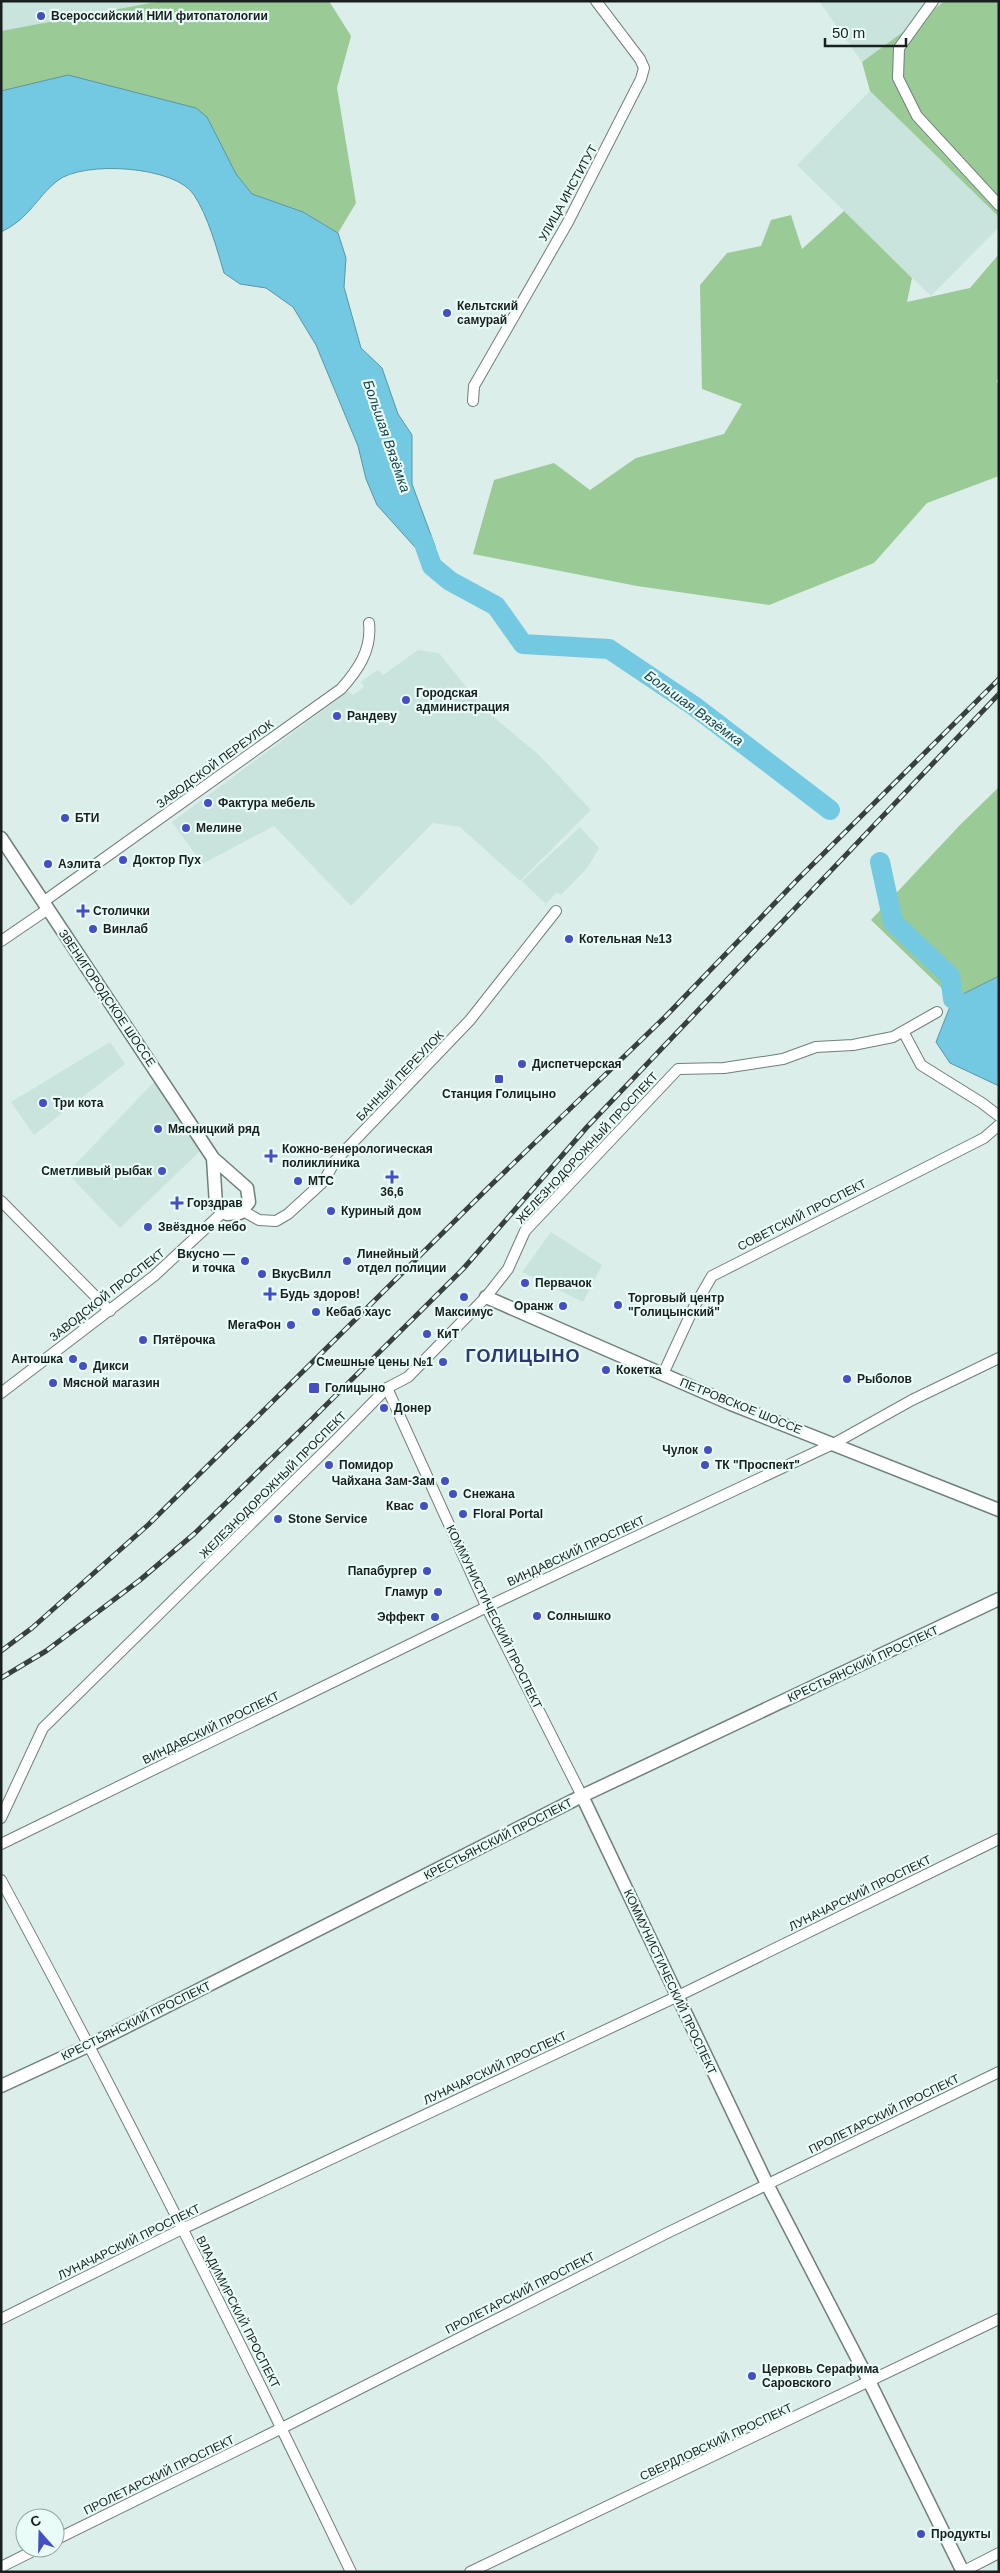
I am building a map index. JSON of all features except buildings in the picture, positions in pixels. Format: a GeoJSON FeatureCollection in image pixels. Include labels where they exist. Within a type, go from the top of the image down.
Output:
{"type":"FeatureCollection","features":[{"type":"Feature","properties":{"kind":"street","name":"УЛИЦА ИНСТИТУТ"},"geometry":{"type":"LineString","coordinates":[[473,401],[474,386],[568,222],[641,79],[644,68],[640,59],[596,1]]}},
{"type":"Feature","properties":{"kind":"street"},"geometry":{"type":"LineString","coordinates":[[933,1],[899,48],[898,78],[917,116],[999,205]]}},
{"type":"Feature","properties":{"kind":"street","name":"ЗАВОДСКОЙ ПЕРЕУЛОК"},"geometry":{"type":"LineString","coordinates":[[1,940],[45,905],[341,689],[362,662],[368,643],[369,623]]}},
{"type":"Feature","properties":{"kind":"street","name":"ЗВЕНИГОРОДСКОЕ ШОССЕ"},"geometry":{"type":"LineString","coordinates":[[1,838],[213,1158]]}},
{"type":"Feature","properties":{"kind":"street","name":"БАННЫЙ ПЕРЕУЛОК"},"geometry":{"type":"LineString","coordinates":[[243,1211],[259,1220],[276,1221],[288,1214],[318,1187],[334,1161],[470,1020],[556,911]]}},
{"type":"Feature","properties":{"kind":"street","name":"ЖЕЛЕЗНОДОРОЖНЫЙ ПРОСПЕКТ"},"geometry":{"type":"LineString","coordinates":[[1,1818],[43,1728],[387,1388],[408,1376],[486,1297],[508,1269],[525,1231],[678,1069],[724,1068],[783,1059],[816,1047],[853,1045],[893,1037],[904,1033],[938,1012]]}},
{"type":"Feature","properties":{"kind":"street"},"geometry":{"type":"LineString","coordinates":[[904,1033],[921,1065],[982,1103],[999,1116]]}},
{"type":"Feature","properties":{"kind":"street","name":"СОВЕТСКИЙ ПРОСПЕКТ"},"geometry":{"type":"LineString","coordinates":[[663,1374],[694,1307],[712,1276],[984,1138],[999,1124]]}},
{"type":"Feature","properties":{"kind":"street"},"geometry":{"type":"LineString","coordinates":[[213,1158],[245,1185],[250,1195],[249,1202],[243,1211],[234,1215],[223,1212],[215,1201],[213,1158]]}},
{"type":"Feature","properties":{"kind":"street"},"geometry":{"type":"LineString","coordinates":[[216,1191],[226,1181],[240,1181]]}},
{"type":"Feature","properties":{"kind":"street"},"geometry":{"type":"LineString","coordinates":[[1,1201],[110,1311]]}},
{"type":"Feature","properties":{"kind":"street","name":"ЗАВОДСКОЙ ПРОСПЕКТ"},"geometry":{"type":"LineString","coordinates":[[1,1393],[173,1261],[223,1212]]}},
{"type":"Feature","properties":{"kind":"street","name":"ПЕТРОВСКОЕ ШОССЕ"},"geometry":{"type":"LineString","coordinates":[[486,1297],[740,1408],[835,1443],[999,1510]]}},
{"type":"Feature","properties":{"kind":"street","name":"ВИНДАВСКИЙ ПРОСПЕКТ"},"geometry":{"type":"LineString","coordinates":[[1,1844],[488,1608],[835,1443],[912,1400],[999,1358]]}},
{"type":"Feature","properties":{"kind":"street","name":"КОММУНИСТИЧЕСКИЙ ПРОСПЕКТ"},"geometry":{"type":"LineString","coordinates":[[387,1388],[488,1608],[582,1796],[676,1997],[767,2184],[870,2382],[963,2572]]}},
{"type":"Feature","properties":{"kind":"street","name":"КРЕСТЬЯНСКИЙ ПРОСПЕКТ"},"geometry":{"type":"LineString","coordinates":[[1,2086],[90,2045],[582,1796],[999,1599]]}},
{"type":"Feature","properties":{"kind":"street","name":"ЛУНАЧАРСКИЙ ПРОСПЕКТ"},"geometry":{"type":"LineString","coordinates":[[1,2319],[182,2229],[676,1997],[999,1839]]}},
{"type":"Feature","properties":{"kind":"street","name":"ВЛАДИМИРСКИЙ ПРОСПЕКТ"},"geometry":{"type":"LineString","coordinates":[[1,1880],[90,2045],[282,2428],[350,2572]]}},
{"type":"Feature","properties":{"kind":"street","name":"ПРОЛЕТАРСКИЙ ПРОСПЕКТ"},"geometry":{"type":"LineString","coordinates":[[65,2535],[282,2428],[656,2238],[999,2072]]}},
{"type":"Feature","properties":{"kind":"street","name":"СВЕРДЛОВСКИЙ ПРОСПЕКТ"},"geometry":{"type":"LineString","coordinates":[[470,2572],[999,2320]]}},
{"type":"Feature","properties":{"kind":"street"},"geometry":{"type":"LineString","coordinates":[[963,2572],[999,2553]]}},
{"type":"Feature","properties":{"kind":"street"},"geometry":{"type":"LineString","coordinates":[[1,2567],[19,2558]]}},
{"type":"Feature","properties":{"kind":"shaded area","name":"Всероссийский НИИ фитопатологии"},"geometry":{"type":"Polygon","coordinates":[[[1,1],[161,1],[1,31],[1,1]]]}},
{"type":"Feature","properties":{"kind":"shaded area"},"geometry":{"type":"Polygon","coordinates":[[[819,1],[945,1],[862,62],[819,1]]]}},
{"type":"Feature","properties":{"kind":"shaded area"},"geometry":{"type":"Polygon","coordinates":[[[870,91],[999,217],[999,227],[931,296],[797,165],[870,91]]]}},
{"type":"Feature","properties":{"kind":"shaded area"},"geometry":{"type":"Polygon","coordinates":[[[418,650],[439,653],[483,708],[539,755],[591,810],[520,881],[460,827],[433,823],[351,906],[274,826],[202,864],[172,822],[349,691],[353,695],[364,687],[361,682],[373,673],[378,670],[383,675],[418,650]]]}},
{"type":"Feature","properties":{"kind":"shaded area"},"geometry":{"type":"Polygon","coordinates":[[[580,827],[599,848],[588,867],[561,895],[557,892],[546,904],[522,881],[580,827]]]}},
{"type":"Feature","properties":{"kind":"shaded area"},"geometry":{"type":"Polygon","coordinates":[[[110,1042],[125,1064],[34,1135],[11,1102],[110,1042]]]}},
{"type":"Feature","properties":{"kind":"shaded area"},"geometry":{"type":"Polygon","coordinates":[[[155,1081],[200,1151],[120,1228],[67,1173],[155,1081]]]}},
{"type":"Feature","properties":{"kind":"shaded area"},"geometry":{"type":"Polygon","coordinates":[[[551,1232],[602,1265],[583,1302],[522,1272],[551,1232]]]}},
{"type":"Feature","properties":{"kind":"green space"},"geometry":{"type":"Polygon","coordinates":[[[161,1],[329,1],[351,36],[337,88],[356,203],[338,233],[303,212],[252,194],[236,175],[207,117],[68,75],[1,91],[1,31],[161,1]]]}},
{"type":"Feature","properties":{"kind":"green space"},"geometry":{"type":"Polygon","coordinates":[[[945,1],[999,1],[999,217],[870,91],[862,62],[945,1]]]}},
{"type":"Feature","properties":{"kind":"green space"},"geometry":{"type":"Polygon","coordinates":[[[844,211],[912,278],[907,302],[970,288],[999,254],[999,379],[996,381],[999,383],[999,476],[927,503],[874,563],[769,605],[637,586],[473,554],[494,480],[554,463],[590,490],[636,458],[724,434],[742,404],[702,389],[700,285],[727,253],[761,246],[771,220],[791,215],[802,249],[844,211]]]}},
{"type":"Feature","properties":{"kind":"green space"},"geometry":{"type":"Polygon","coordinates":[[[999,787],[999,976],[953,999],[871,920],[960,825],[999,787]]]}},
{"type":"Feature","properties":{"kind":"water"},"geometry":{"type":"Polygon","coordinates":[[[68,75],[196,108],[207,117],[236,174],[252,194],[303,212],[338,233],[346,258],[344,287],[361,348],[382,368],[398,414],[412,435],[412,484],[435,546],[432,566],[377,505],[366,479],[358,446],[316,345],[293,307],[266,288],[240,284],[224,273],[204,213],[194,195],[184,185],[150,172],[128,169],[87,170],[70,174],[49,188],[19,221],[1,232],[1,91],[68,75]]]}},
{"type":"Feature","properties":{"kind":"water"},"geometry":{"type":"Polygon","coordinates":[[[999,976],[999,1086],[950,1063],[936,1042],[953,999],[999,976]]]}},
{"type":"Feature","properties":{"kind":"waterway","name":"Большая Вязёмка"},"geometry":{"type":"LineString","coordinates":[[423,541],[432,566],[450,581],[496,606],[523,644],[609,649],[694,706],[830,810]]}},
{"type":"Feature","properties":{"kind":"waterway","name":"Большая Вязёмка"},"geometry":{"type":"LineString","coordinates":[[880,862],[893,922],[950,976],[953,999],[999,1023]]}},
{"type":"Feature","properties":{"kind":"railway"},"geometry":{"type":"LineString","coordinates":[[1,1651],[32,1628],[148,1525],[490,1186],[665,1017],[799,878],[999,679]]}},
{"type":"Feature","properties":{"kind":"railway"},"geometry":{"type":"LineString","coordinates":[[1,1678],[46,1651],[140,1580],[194,1534],[306,1425],[463,1269],[587,1127],[999,694]]}},
{"type":"Feature","properties":{"kind":"place","name":"Всероссийский НИИ фитопатологии"},"geometry":{"type":"Point","coordinates":[41,16]}},
{"type":"Feature","properties":{"kind":"place","name":"Кельтский самурай"},"geometry":{"type":"Point","coordinates":[447,313]}},
{"type":"Feature","properties":{"kind":"place","name":"Городская администрация"},"geometry":{"type":"Point","coordinates":[406,700]}},
{"type":"Feature","properties":{"kind":"place","name":"Рандеву"},"geometry":{"type":"Point","coordinates":[337,716]}},
{"type":"Feature","properties":{"kind":"place","name":"Фактура мебель"},"geometry":{"type":"Point","coordinates":[208,803]}},
{"type":"Feature","properties":{"kind":"place","name":"БТИ"},"geometry":{"type":"Point","coordinates":[65,818]}},
{"type":"Feature","properties":{"kind":"place","name":"Мелине"},"geometry":{"type":"Point","coordinates":[186,828]}},
{"type":"Feature","properties":{"kind":"place","name":"Доктор Пух"},"geometry":{"type":"Point","coordinates":[123,860]}},
{"type":"Feature","properties":{"kind":"place","name":"Аэлита"},"geometry":{"type":"Point","coordinates":[48,864]}},
{"type":"Feature","properties":{"kind":"place","name":"Столички"},"geometry":{"type":"Point","coordinates":[83,911]}},
{"type":"Feature","properties":{"kind":"place","name":"Винлаб"},"geometry":{"type":"Point","coordinates":[93,929]}},
{"type":"Feature","properties":{"kind":"place","name":"Котельная №13"},"geometry":{"type":"Point","coordinates":[569,939]}},
{"type":"Feature","properties":{"kind":"place","name":"Диспетчерская"},"geometry":{"type":"Point","coordinates":[522,1064]}},
{"type":"Feature","properties":{"kind":"place","name":"Станция Голицыно"},"geometry":{"type":"Point","coordinates":[499,1079]}},
{"type":"Feature","properties":{"kind":"place","name":"Три кота"},"geometry":{"type":"Point","coordinates":[43,1103]}},
{"type":"Feature","properties":{"kind":"place","name":"Мясницкий ряд"},"geometry":{"type":"Point","coordinates":[158,1129]}},
{"type":"Feature","properties":{"kind":"place","name":"Кожно-венерологическая поликлиника"},"geometry":{"type":"Point","coordinates":[271,1156]}},
{"type":"Feature","properties":{"kind":"place","name":"Сметливый рыбак"},"geometry":{"type":"Point","coordinates":[162,1171]}},
{"type":"Feature","properties":{"kind":"place","name":"36,6"},"geometry":{"type":"Point","coordinates":[392,1177]}},
{"type":"Feature","properties":{"kind":"place","name":"МТС"},"geometry":{"type":"Point","coordinates":[298,1181]}},
{"type":"Feature","properties":{"kind":"place","name":"Горздрав"},"geometry":{"type":"Point","coordinates":[177,1203]}},
{"type":"Feature","properties":{"kind":"place","name":"Куриный дом"},"geometry":{"type":"Point","coordinates":[331,1211]}},
{"type":"Feature","properties":{"kind":"place","name":"Звёздное небо"},"geometry":{"type":"Point","coordinates":[148,1227]}},
{"type":"Feature","properties":{"kind":"place","name":"Вкусно — и точка"},"geometry":{"type":"Point","coordinates":[245,1261]}},
{"type":"Feature","properties":{"kind":"place","name":"Линейный отдел полиции"},"geometry":{"type":"Point","coordinates":[347,1261]}},
{"type":"Feature","properties":{"kind":"place","name":"ВкусВилл"},"geometry":{"type":"Point","coordinates":[262,1274]}},
{"type":"Feature","properties":{"kind":"place","name":"Первачок"},"geometry":{"type":"Point","coordinates":[525,1283]}},
{"type":"Feature","properties":{"kind":"place","name":"Будь здоров!"},"geometry":{"type":"Point","coordinates":[270,1294]}},
{"type":"Feature","properties":{"kind":"place","name":"Максимус"},"geometry":{"type":"Point","coordinates":[464,1297]}},
{"type":"Feature","properties":{"kind":"place","name":"Торговый центр \"Голицынский\""},"geometry":{"type":"Point","coordinates":[618,1305]}},
{"type":"Feature","properties":{"kind":"place","name":"Оранж"},"geometry":{"type":"Point","coordinates":[563,1306]}},
{"type":"Feature","properties":{"kind":"place","name":"Кебаб хаус"},"geometry":{"type":"Point","coordinates":[316,1312]}},
{"type":"Feature","properties":{"kind":"place","name":"МегаФон"},"geometry":{"type":"Point","coordinates":[291,1325]}},
{"type":"Feature","properties":{"kind":"place","name":"КиТ"},"geometry":{"type":"Point","coordinates":[427,1334]}},
{"type":"Feature","properties":{"kind":"place","name":"Пятёрочка"},"geometry":{"type":"Point","coordinates":[143,1340]}},
{"type":"Feature","properties":{"kind":"place","name":"Антошка"},"geometry":{"type":"Point","coordinates":[73,1359]}},
{"type":"Feature","properties":{"kind":"place","name":"Смешные цены №1"},"geometry":{"type":"Point","coordinates":[443,1362]}},
{"type":"Feature","properties":{"kind":"place","name":"Дикси"},"geometry":{"type":"Point","coordinates":[83,1366]}},
{"type":"Feature","properties":{"kind":"place","name":"Кокетка"},"geometry":{"type":"Point","coordinates":[606,1370]}},
{"type":"Feature","properties":{"kind":"place","name":"Рыболов"},"geometry":{"type":"Point","coordinates":[847,1379]}},
{"type":"Feature","properties":{"kind":"place","name":"Мясной магазин"},"geometry":{"type":"Point","coordinates":[53,1383]}},
{"type":"Feature","properties":{"kind":"place","name":"Голицыно"},"geometry":{"type":"Point","coordinates":[314,1388]}},
{"type":"Feature","properties":{"kind":"place","name":"Донер"},"geometry":{"type":"Point","coordinates":[384,1408]}},
{"type":"Feature","properties":{"kind":"place","name":"Чулок"},"geometry":{"type":"Point","coordinates":[708,1450]}},
{"type":"Feature","properties":{"kind":"place","name":"Помидор"},"geometry":{"type":"Point","coordinates":[329,1465]}},
{"type":"Feature","properties":{"kind":"place","name":"ТК \"Проспект\""},"geometry":{"type":"Point","coordinates":[705,1465]}},
{"type":"Feature","properties":{"kind":"place","name":"Чайхана Зам-Зам"},"geometry":{"type":"Point","coordinates":[445,1481]}},
{"type":"Feature","properties":{"kind":"place","name":"Снежана"},"geometry":{"type":"Point","coordinates":[453,1494]}},
{"type":"Feature","properties":{"kind":"place","name":"Квас"},"geometry":{"type":"Point","coordinates":[424,1506]}},
{"type":"Feature","properties":{"kind":"place","name":"Floral Portal"},"geometry":{"type":"Point","coordinates":[463,1514]}},
{"type":"Feature","properties":{"kind":"place","name":"Stone Service"},"geometry":{"type":"Point","coordinates":[278,1519]}},
{"type":"Feature","properties":{"kind":"place","name":"Папабургер"},"geometry":{"type":"Point","coordinates":[427,1571]}},
{"type":"Feature","properties":{"kind":"place","name":"Гламур"},"geometry":{"type":"Point","coordinates":[438,1592]}},
{"type":"Feature","properties":{"kind":"place","name":"Солнышко"},"geometry":{"type":"Point","coordinates":[537,1616]}},
{"type":"Feature","properties":{"kind":"place","name":"Эффект"},"geometry":{"type":"Point","coordinates":[435,1617]}},
{"type":"Feature","properties":{"kind":"place","name":"Церковь Серафима Саровского"},"geometry":{"type":"Point","coordinates":[752,2376]}},
{"type":"Feature","properties":{"kind":"place","name":"Продукты"},"geometry":{"type":"Point","coordinates":[921,2534]}},
{"type":"Feature","properties":{"kind":"district","name":"ГОЛИЦЫНО"},"geometry":{"type":"Point","coordinates":[523,1356]}}]}
